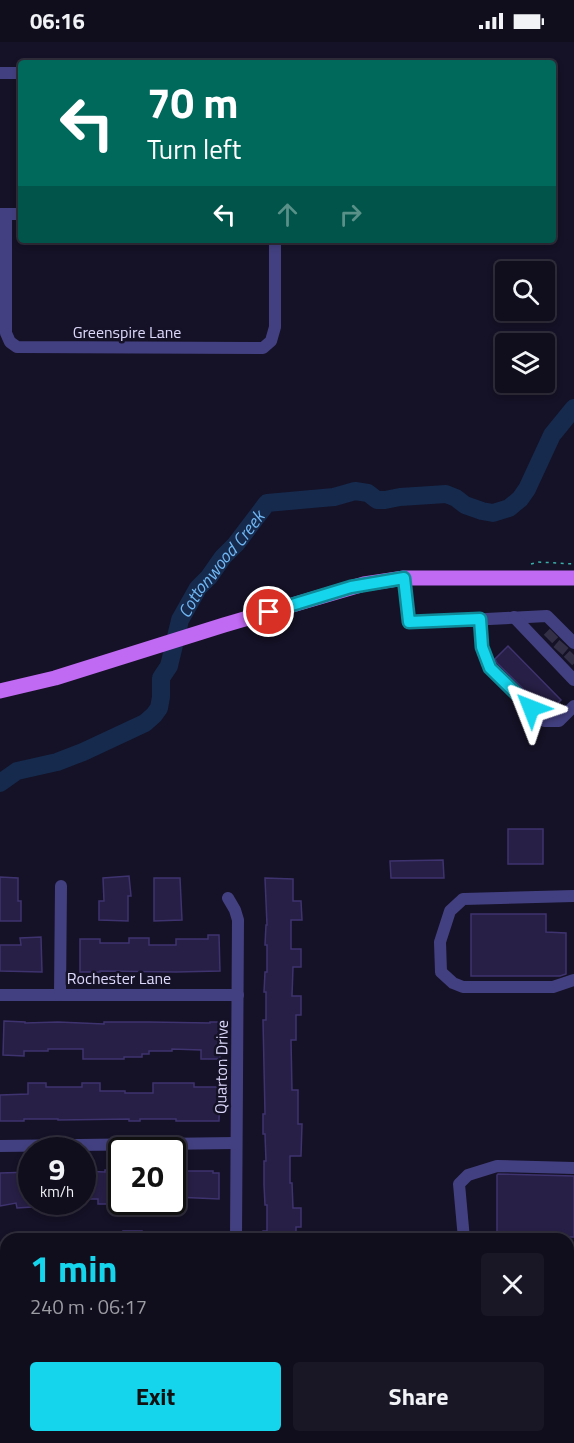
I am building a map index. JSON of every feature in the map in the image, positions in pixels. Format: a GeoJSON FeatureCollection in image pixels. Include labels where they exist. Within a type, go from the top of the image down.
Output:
{"type":"FeatureCollection","features":[{"type":"Feature","properties":{"kind":"main road"},"geometry":{"type":"LineString","coordinates":[[0,691],[55,678],[351,587],[404,578],[574,578]]}},
{"type":"Feature","properties":{"kind":"street"},"geometry":{"type":"LineString","coordinates":[[0,73],[18,73]]}},
{"type":"Feature","properties":{"kind":"street","name":"Greenspire Lane"},"geometry":{"type":"LineString","coordinates":[[3,214],[6,333],[10,342],[17,347],[263,348],[271,341],[275,327],[275,243]]}},
{"type":"Feature","properties":{"kind":"street"},"geometry":{"type":"LineString","coordinates":[[404,578],[409,622],[547,616],[551,636],[564,647]]}},
{"type":"Feature","properties":{"kind":"street"},"geometry":{"type":"LineString","coordinates":[[514,617],[551,636],[564,647],[565,664],[573,677]]}},
{"type":"Feature","properties":{"kind":"street"},"geometry":{"type":"LineString","coordinates":[[480,619],[482,647],[490,668],[544,721],[559,721],[574,706]]}},
{"type":"Feature","properties":{"kind":"street"},"geometry":{"type":"LineString","coordinates":[[60,886],[60,995]]}},
{"type":"Feature","properties":{"kind":"street"},"geometry":{"type":"LineString","coordinates":[[574,896],[463,899],[450,911],[440,942],[441,972],[453,983],[463,987],[554,987],[574,980]]}},
{"type":"Feature","properties":{"kind":"street","name":"Quarton Drive"},"geometry":{"type":"LineString","coordinates":[[228,898],[238,920],[236,1233]]}},
{"type":"Feature","properties":{"kind":"street","name":"Rochester Lane"},"geometry":{"type":"LineString","coordinates":[[0,995],[238,995]]}},
{"type":"Feature","properties":{"kind":"street"},"geometry":{"type":"LineString","coordinates":[[0,1146],[236,1143]]}},
{"type":"Feature","properties":{"kind":"street"},"geometry":{"type":"LineString","coordinates":[[463,1233],[459,1184],[468,1175],[496,1166],[574,1168]]}},
{"type":"Feature","properties":{"kind":"building"},"geometry":{"type":"Polygon","coordinates":[[[508,646],[561,700],[548,713],[497,663],[495,659],[508,646]]]}},
{"type":"Feature","properties":{"kind":"building"},"geometry":{"type":"Polygon","coordinates":[[[508,829],[543,829],[543,864],[508,864],[508,829]]]}},
{"type":"Feature","properties":{"kind":"building"},"geometry":{"type":"Polygon","coordinates":[[[443,860],[444,878],[391,878],[390,861],[443,860]]]}},
{"type":"Feature","properties":{"kind":"building"},"geometry":{"type":"Polygon","coordinates":[[[129,876],[131,896],[128,896],[128,921],[99,920],[99,901],[104,901],[103,878],[129,876]]]}},
{"type":"Feature","properties":{"kind":"building"},"geometry":{"type":"Polygon","coordinates":[[[0,877],[18,878],[21,921],[0,921],[0,877]]]}},
{"type":"Feature","properties":{"kind":"building"},"geometry":{"type":"Polygon","coordinates":[[[154,878],[180,878],[182,920],[154,921],[154,878]]]}},
{"type":"Feature","properties":{"kind":"building"},"geometry":{"type":"Polygon","coordinates":[[[265,878],[293,879],[293,901],[301,901],[302,920],[291,920],[291,949],[301,949],[301,967],[293,967],[292,996],[301,996],[301,1015],[296,1015],[296,1040],[291,1040],[292,1090],[298,1090],[298,1124],[302,1124],[301,1156],[290,1156],[293,1208],[301,1208],[301,1227],[296,1227],[296,1233],[263,1233],[267,1231],[264,1185],[265,1134],[263,1134],[263,1114],[265,1114],[263,1020],[266,1020],[266,992],[264,992],[265,972],[267,972],[267,945],[265,945],[267,925],[265,878]]]}},
{"type":"Feature","properties":{"kind":"building"},"geometry":{"type":"Polygon","coordinates":[[[471,914],[546,914],[546,932],[566,933],[566,974],[560,976],[471,976],[471,914]]]}},
{"type":"Feature","properties":{"kind":"building"},"geometry":{"type":"Polygon","coordinates":[[[208,935],[219,935],[220,971],[80,972],[80,939],[100,939],[100,943],[129,943],[129,938],[149,938],[149,945],[176,945],[176,939],[208,939],[208,935]]]}},
{"type":"Feature","properties":{"kind":"building"},"geometry":{"type":"Polygon","coordinates":[[[41,937],[42,972],[0,971],[0,945],[21,945],[20,938],[41,937]]]}},
{"type":"Feature","properties":{"kind":"building"},"geometry":{"type":"Polygon","coordinates":[[[4,1021],[104,1024],[104,1022],[220,1022],[220,1059],[201,1059],[201,1050],[172,1049],[172,1051],[149,1051],[149,1054],[142,1054],[142,1057],[124,1057],[124,1059],[83,1059],[83,1049],[48,1049],[48,1051],[24,1051],[24,1056],[3,1055],[4,1021]]]}},
{"type":"Feature","properties":{"kind":"building"},"geometry":{"type":"Polygon","coordinates":[[[28,1083],[46,1083],[46,1087],[82,1087],[82,1083],[100,1083],[100,1091],[125,1091],[125,1093],[153,1093],[153,1083],[194,1083],[194,1087],[220,1087],[219,1121],[24,1119],[24,1121],[0,1121],[0,1095],[28,1094],[28,1083]]]}},
{"type":"Feature","properties":{"kind":"building"},"geometry":{"type":"Polygon","coordinates":[[[108,1170],[108,1204],[98,1204],[96,1172],[108,1170]]]}},
{"type":"Feature","properties":{"kind":"building"},"geometry":{"type":"Polygon","coordinates":[[[186,1171],[219,1173],[219,1199],[186,1198],[186,1171]]]}},
{"type":"Feature","properties":{"kind":"building"},"geometry":{"type":"Polygon","coordinates":[[[18,1172],[18,1208],[16,1203],[0,1206],[0,1173],[18,1172]]]}},
{"type":"Feature","properties":{"kind":"building"},"geometry":{"type":"Polygon","coordinates":[[[497,1175],[574,1176],[574,1233],[497,1233],[497,1175]]]}},
{"type":"Feature","properties":{"kind":"building"},"geometry":{"type":"Polygon","coordinates":[[[123,1231],[142,1231],[142,1233],[123,1233],[123,1231]]]}},
{"type":"Feature","properties":{"kind":"waterway","name":"Cottonwood Creek"},"geometry":{"type":"LineString","coordinates":[[0,783],[17,771],[57,762],[83,752],[145,723],[154,715],[159,708],[161,678],[169,666],[180,620],[198,588],[267,503],[334,497],[355,491],[368,493],[377,500],[446,494],[465,505],[493,513],[509,508],[520,499],[552,435],[574,408]]}},
{"type":"Feature","properties":{"kind":"tunnel"},"geometry":{"type":"LineString","coordinates":[[548,639],[554,633]]}},
{"type":"Feature","properties":{"kind":"tunnel"},"geometry":{"type":"LineString","coordinates":[[558,651],[564,644]]}},
{"type":"Feature","properties":{"kind":"tunnel"},"geometry":{"type":"LineString","coordinates":[[568,661],[574,655]]}},
{"type":"Feature","properties":{"kind":"route"},"geometry":{"type":"LineString","coordinates":[[269,612],[351,587],[404,578],[409,622],[480,619],[482,647],[490,668],[531,708]]}}]}
